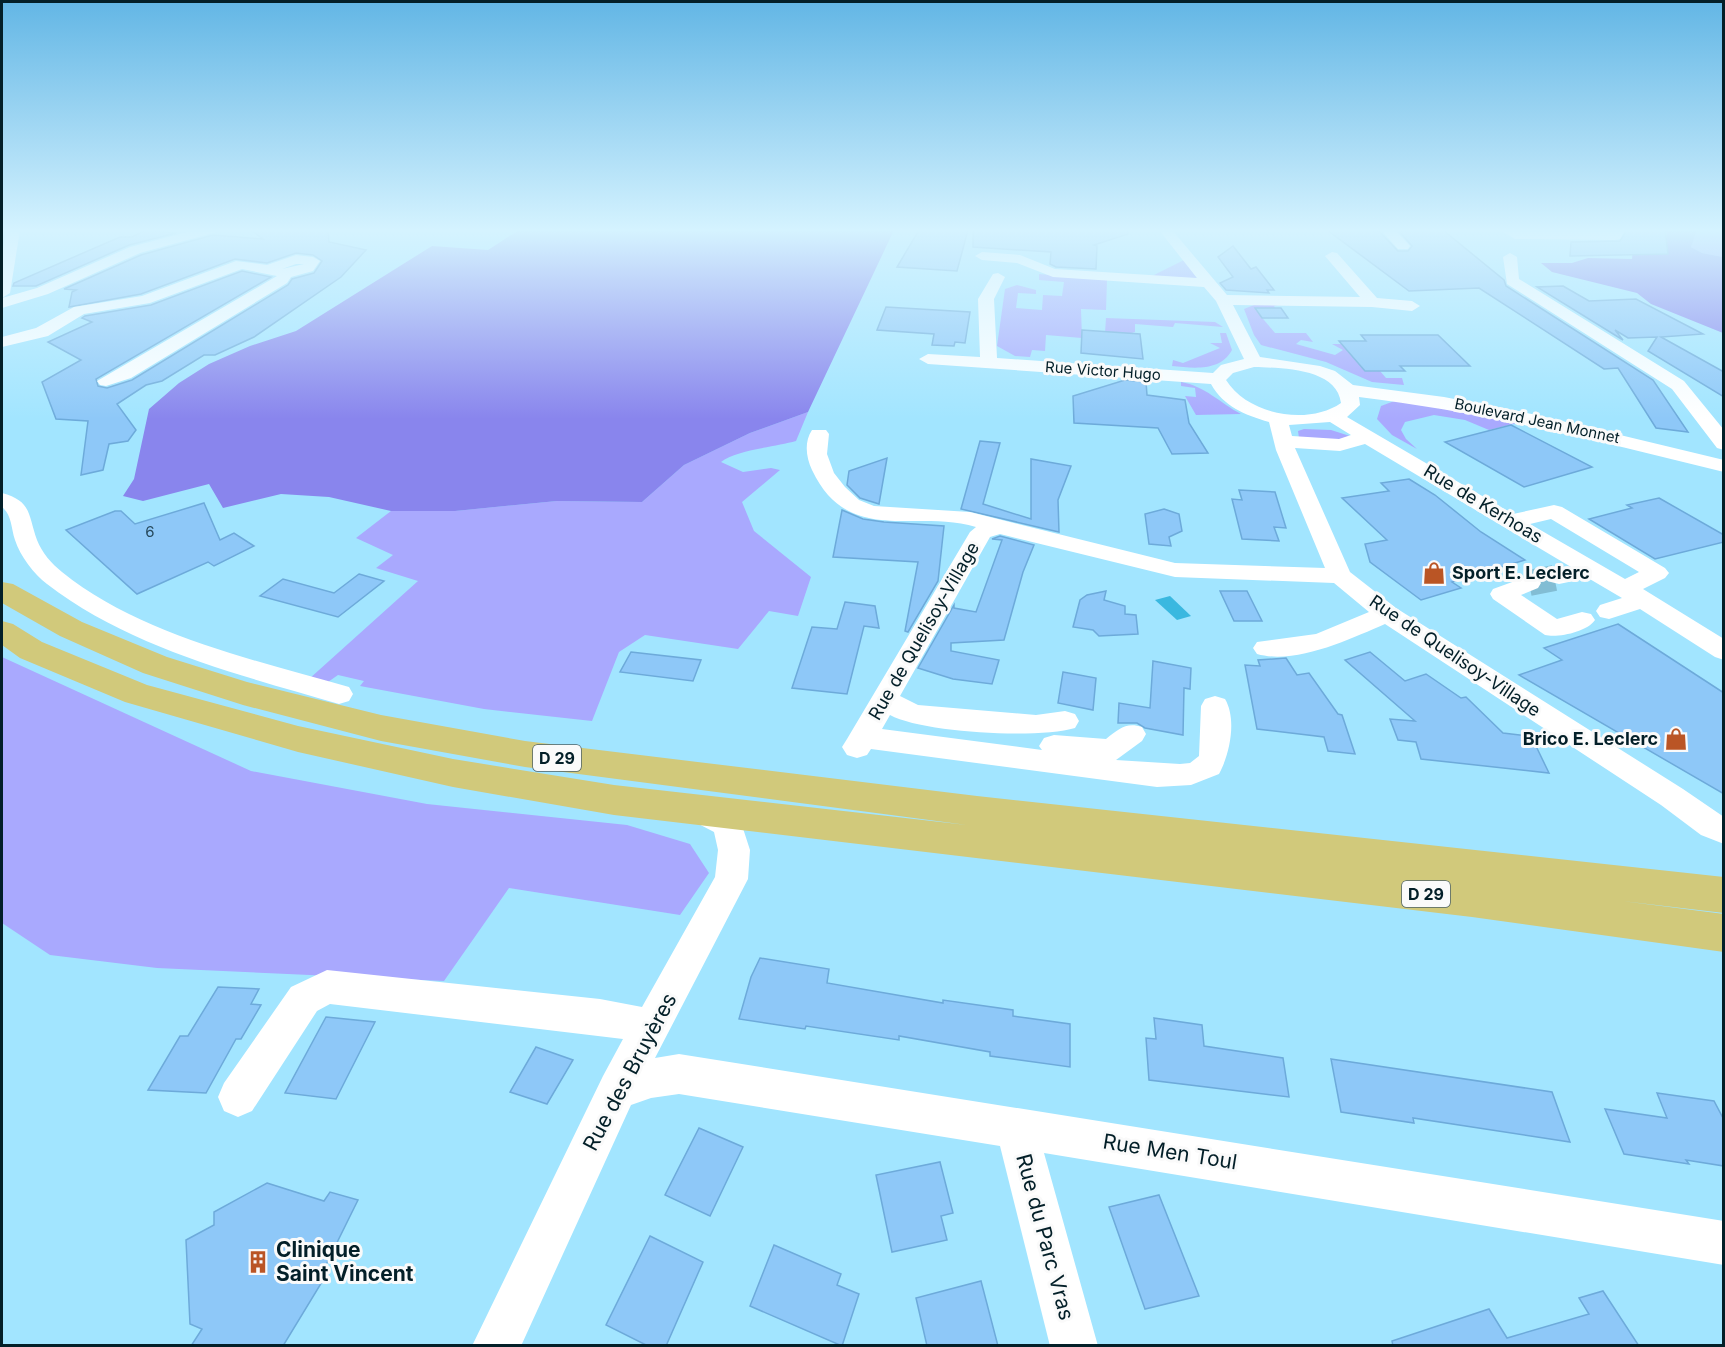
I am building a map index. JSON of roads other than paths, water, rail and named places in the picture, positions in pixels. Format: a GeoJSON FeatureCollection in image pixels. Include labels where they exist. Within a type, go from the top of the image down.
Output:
{"type":"FeatureCollection","features":[{"type":"Feature","properties":{"kind":"main road","name":"D 29"},"geometry":{"type":"LineString","coordinates":[[2,591],[70,629],[155,665],[243,693],[381,728],[525,754],[1472,899],[1724,933]]}},
{"type":"Feature","properties":{"kind":"main road","name":"D 29"},"geometry":{"type":"LineString","coordinates":[[2,631],[31,650],[137,694],[298,739],[453,774],[615,800],[1132,846],[1468,881],[1724,915]]}},
{"type":"Feature","properties":{"kind":"main road"},"geometry":{"type":"LineString","coordinates":[[1132,846],[1460,864],[1724,895]]}},
{"type":"Feature","properties":{"kind":"main road"},"geometry":{"type":"LineString","coordinates":[[1132,846],[1724,954]]}},
{"type":"Feature","properties":{"kind":"street"},"geometry":{"type":"LineString","coordinates":[[2,303],[25,300],[40,293]]}},
{"type":"Feature","properties":{"kind":"street"},"geometry":{"type":"LineString","coordinates":[[2,342],[42,332],[80,310],[145,300],[164,293]]}},
{"type":"Feature","properties":{"kind":"street"},"geometry":{"type":"LineString","coordinates":[[106,381],[125,374],[261,293]]}},
{"type":"Feature","properties":{"kind":"street"},"geometry":{"type":"LineString","coordinates":[[989,293],[986,299],[989,363]]}},
{"type":"Feature","properties":{"kind":"street"},"geometry":{"type":"LineString","coordinates":[[1217,293],[1223,300],[1254,362]]}},
{"type":"Feature","properties":{"kind":"street"},"geometry":{"type":"LineString","coordinates":[[1364,293],[1372,302]]}},
{"type":"Feature","properties":{"kind":"street"},"geometry":{"type":"LineString","coordinates":[[1531,293],[1678,385],[1724,444]]}},
{"type":"Feature","properties":{"kind":"street"},"geometry":{"type":"LineString","coordinates":[[1223,300],[1372,302],[1412,306]]}},
{"type":"Feature","properties":{"kind":"street","name":"Rue Victor Hugo"},"geometry":{"type":"LineString","coordinates":[[928,359],[1217,380]]}},
{"type":"Feature","properties":{"kind":"street"},"geometry":{"type":"LineString","coordinates":[[1280,430],[1299,420],[1334,417],[1351,405],[1352,398],[1347,390],[1327,375],[1298,365],[1254,362],[1227,369],[1217,380],[1221,391],[1229,399],[1259,413],[1280,430],[1340,445],[1369,436]]}},
{"type":"Feature","properties":{"kind":"street","name":"Boulevard Jean Monnet"},"geometry":{"type":"LineString","coordinates":[[1347,390],[1450,402],[1522,415],[1724,466]]}},
{"type":"Feature","properties":{"kind":"street","name":"Rue de Kerhoas"},"geometry":{"type":"LineString","coordinates":[[1334,417],[1634,594],[1724,651]]}},
{"type":"Feature","properties":{"kind":"street","name":"Rue de Quelisoy-Village"},"geometry":{"type":"LineString","coordinates":[[1280,430],[1340,576],[1387,614],[1718,829]]}},
{"type":"Feature","properties":{"kind":"street","name":"Rue de Quelisoy-Village"},"geometry":{"type":"LineString","coordinates":[[819,434],[815,445],[818,462],[828,480],[843,497],[867,512],[891,518],[959,516],[1175,570],[1340,576]]}},
{"type":"Feature","properties":{"kind":"street"},"geometry":{"type":"LineString","coordinates":[[2,500],[12,502],[19,511],[29,547],[54,577],[99,606],[162,639],[339,694]]}},
{"type":"Feature","properties":{"kind":"street"},"geometry":{"type":"LineString","coordinates":[[1511,521],[1554,512],[1658,573],[1634,594],[1609,611]]}},
{"type":"Feature","properties":{"kind":"street","name":"Rue de Quelisoy-Village"},"geometry":{"type":"LineString","coordinates":[[870,725],[981,532],[1000,527]]}},
{"type":"Feature","properties":{"kind":"street"},"geometry":{"type":"LineString","coordinates":[[1559,577],[1591,570]]}},
{"type":"Feature","properties":{"kind":"street"},"geometry":{"type":"LineString","coordinates":[[1529,583],[1502,594],[1554,629],[1582,620]]}},
{"type":"Feature","properties":{"kind":"street"},"geometry":{"type":"LineString","coordinates":[[1266,648],[1320,642],[1387,614]]}},
{"type":"Feature","properties":{"kind":"street"},"geometry":{"type":"LineString","coordinates":[[870,725],[1139,774],[1182,776],[1206,768],[1213,758],[1215,706]]}},
{"type":"Feature","properties":{"kind":"street"},"geometry":{"type":"LineString","coordinates":[[870,725],[913,715],[1036,725],[1065,721]]}},
{"type":"Feature","properties":{"kind":"street"},"geometry":{"type":"LineString","coordinates":[[870,725],[1030,745],[1112,750],[1132,734]]}},
{"type":"Feature","properties":{"kind":"street","name":"Rue des Bruyères"},"geometry":{"type":"LineString","coordinates":[[496,1346],[617,1090],[731,879],[734,850],[728,825],[699,809]]}},
{"type":"Feature","properties":{"kind":"street"},"geometry":{"type":"LineString","coordinates":[[238,1097],[304,999],[327,987],[600,1017],[652,1027]]}},
{"type":"Feature","properties":{"kind":"street","name":"Rue Men Toul"},"geometry":{"type":"LineString","coordinates":[[617,1090],[651,1078],[680,1074],[1724,1243]]}},
{"type":"Feature","properties":{"kind":"street","name":"Rue du Parc Vras"},"geometry":{"type":"LineString","coordinates":[[1016,1128],[1074,1346]]}},
{"type":"Feature","properties":{"kind":"tunnel"},"geometry":{"type":"LineString","coordinates":[[1529,583],[1559,577]]}},
{"type":"Feature","properties":{"kind":"place","name":"Sport E. Leclerc"},"geometry":{"type":"Point","coordinates":[1434,573]}},
{"type":"Feature","properties":{"kind":"place","name":"Brico E. Leclerc"},"geometry":{"type":"Point","coordinates":[1676,739]}},
{"type":"Feature","properties":{"kind":"place","name":"Clinique Saint Vincent"},"geometry":{"type":"Point","coordinates":[258,1262]}}]}
